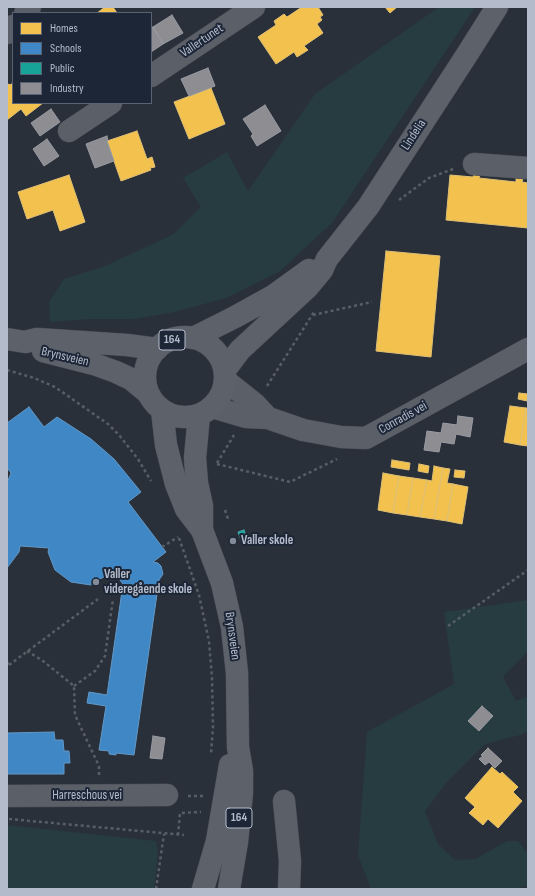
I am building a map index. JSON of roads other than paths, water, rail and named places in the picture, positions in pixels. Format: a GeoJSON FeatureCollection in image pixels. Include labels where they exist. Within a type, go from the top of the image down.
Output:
{"type":"FeatureCollection","features":[{"type":"Feature","properties":{"kind":"main road","name":"Lindelia"},"geometry":{"type":"LineString","coordinates":[[225,375],[240,350],[308,287],[322,270],[327,259],[368,207],[497,7]]}},
{"type":"Feature","properties":{"kind":"main road","name":"Lindelia"},"geometry":{"type":"LineString","coordinates":[[193,338],[273,296],[327,259]]}},
{"type":"Feature","properties":{"kind":"main road","name":"164"},"geometry":{"type":"LineString","coordinates":[[162,410],[148,393],[145,381],[146,370],[150,358],[157,349],[167,341],[180,338],[193,338],[204,342],[214,349],[220,358],[225,375],[221,395],[205,411]]}},
{"type":"Feature","properties":{"kind":"main road","name":"Brynsveien"},"geometry":{"type":"LineString","coordinates":[[16,340],[37,339],[127,345],[157,349]]}},
{"type":"Feature","properties":{"kind":"main road","name":"Brynsveien"},"geometry":{"type":"LineString","coordinates":[[16,340],[32,349],[94,364],[116,372],[131,379],[148,393]]}},
{"type":"Feature","properties":{"kind":"main road","name":"Brynsveien"},"geometry":{"type":"LineString","coordinates":[[162,410],[166,444],[176,484],[186,509],[202,530],[222,583],[232,627],[238,686],[238,747],[242,771],[242,793],[237,842],[229,889]]}},
{"type":"Feature","properties":{"kind":"main road"},"geometry":{"type":"LineString","coordinates":[[162,410],[174,416],[186,417],[205,411]]}},
{"type":"Feature","properties":{"kind":"main road","name":"Brynsveien"},"geometry":{"type":"LineString","coordinates":[[202,530],[202,506],[195,464],[196,429],[205,411]]}},
{"type":"Feature","properties":{"kind":"main road","name":"Brynsveien"},"geometry":{"type":"LineString","coordinates":[[203,889],[217,841],[227,790],[229,770],[238,747]]}},
{"type":"Feature","properties":{"kind":"street","name":"Vallertunet"},"geometry":{"type":"LineString","coordinates":[[152,75],[254,7]]}},
{"type":"Feature","properties":{"kind":"street"},"geometry":{"type":"LineString","coordinates":[[69,131],[109,104]]}},
{"type":"Feature","properties":{"kind":"street"},"geometry":{"type":"LineString","coordinates":[[474,164],[528,168]]}},
{"type":"Feature","properties":{"kind":"street","name":"Conradis vei"},"geometry":{"type":"LineString","coordinates":[[205,411],[246,417],[268,418],[303,430],[340,437],[366,438],[528,349]]}},
{"type":"Feature","properties":{"kind":"street","name":"Conradis vei"},"geometry":{"type":"LineString","coordinates":[[225,375],[259,407],[268,418]]}},
{"type":"Feature","properties":{"kind":"street","name":"Harreschous vei"},"geometry":{"type":"LineString","coordinates":[[7,796],[167,795]]}},
{"type":"Feature","properties":{"kind":"street"},"geometry":{"type":"LineString","coordinates":[[284,801],[290,861],[289,889]]}},
{"type":"Feature","properties":{"kind":"place","name":"Valler skole"},"geometry":{"type":"Point","coordinates":[233,541]}},
{"type":"Feature","properties":{"kind":"place","name":"Valler videregående skole"},"geometry":{"type":"Point","coordinates":[96,582]}}]}
